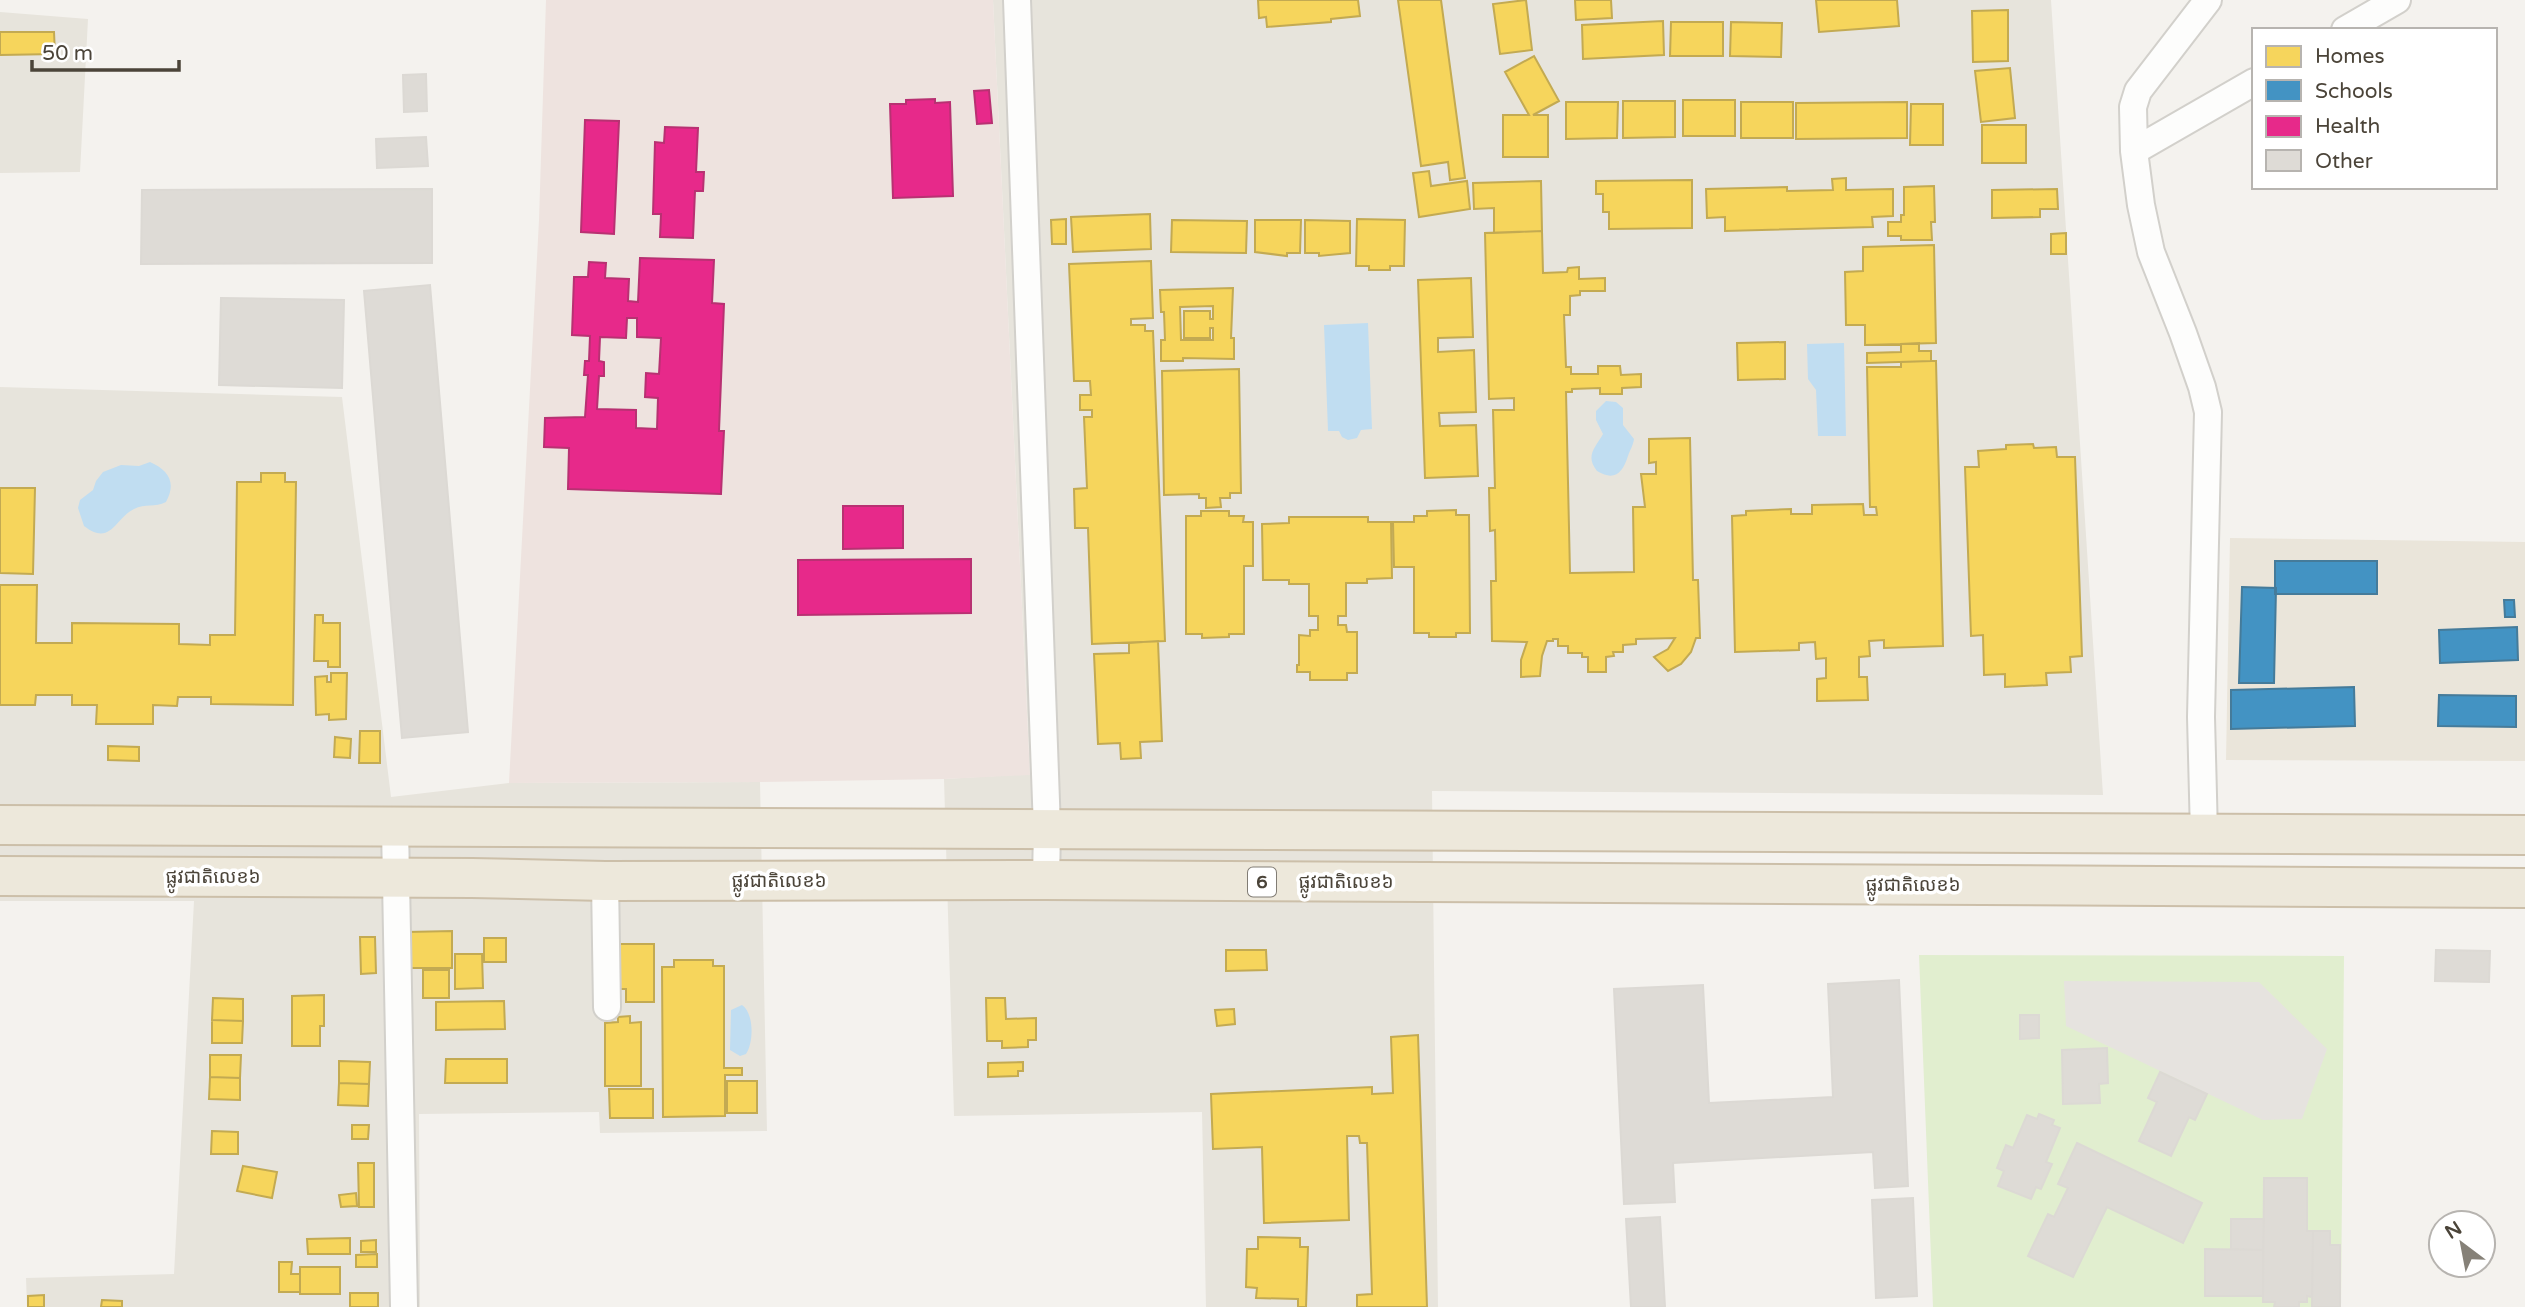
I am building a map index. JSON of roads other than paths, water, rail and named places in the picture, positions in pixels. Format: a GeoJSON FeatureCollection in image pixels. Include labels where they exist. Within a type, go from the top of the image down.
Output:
{"type":"FeatureCollection","features":[{"type":"Feature","properties":{"kind":"highway"},"geometry":{"type":"LineString","coordinates":[[0,825],[2525,835]]}},
{"type":"Feature","properties":{"kind":"highway","name":"ផ្លូវជាតិលេខ៦"},"geometry":{"type":"LineString","coordinates":[[0,876],[395,877],[605,881],[1045,880],[2525,888]]}},
{"type":"Feature","properties":{"kind":"street"},"geometry":{"type":"LineString","coordinates":[[1017,0],[1046,829],[1045,880]]}},
{"type":"Feature","properties":{"kind":"street"},"geometry":{"type":"LineString","coordinates":[[2204,834],[2201,717],[2208,412],[2183,333],[2151,252],[2134,151],[2133,107],[2138,91],[2208,0]]}},
{"type":"Feature","properties":{"kind":"street"},"geometry":{"type":"LineString","coordinates":[[2348,28],[2397,0]]}},
{"type":"Feature","properties":{"kind":"street"},"geometry":{"type":"LineString","coordinates":[[2134,151],[2252,83]]}},
{"type":"Feature","properties":{"kind":"street"},"geometry":{"type":"LineString","coordinates":[[395,827],[404,1307]]}},
{"type":"Feature","properties":{"kind":"street"},"geometry":{"type":"LineString","coordinates":[[605,881],[607,1007]]}},
{"type":"Feature","properties":{"kind":"water"},"geometry":{"type":"Polygon","coordinates":[[[1368,323],[1372,429],[1361,430],[1357,438],[1348,440],[1342,437],[1339,431],[1328,431],[1324,325],[1368,323]]]}},
{"type":"Feature","properties":{"kind":"water"},"geometry":{"type":"Polygon","coordinates":[[[1844,343],[1846,436],[1818,436],[1816,390],[1808,379],[1807,344],[1844,343]]]}},
{"type":"Feature","properties":{"kind":"water"},"geometry":{"type":"Polygon","coordinates":[[[1606,401],[1616,402],[1623,408],[1623,425],[1634,439],[1624,467],[1617,474],[1609,476],[1597,471],[1592,461],[1592,452],[1603,434],[1596,420],[1596,411],[1606,401]]]}},
{"type":"Feature","properties":{"kind":"water"},"geometry":{"type":"Polygon","coordinates":[[[150,462],[169,477],[171,488],[166,502],[134,509],[107,532],[93,532],[84,526],[78,508],[80,500],[93,490],[103,472],[121,465],[139,466],[150,462]]]}},
{"type":"Feature","properties":{"kind":"water"},"geometry":{"type":"Polygon","coordinates":[[[742,1005],[749,1014],[751,1035],[749,1049],[746,1054],[740,1056],[730,1050],[731,1010],[742,1005]]]}}]}
